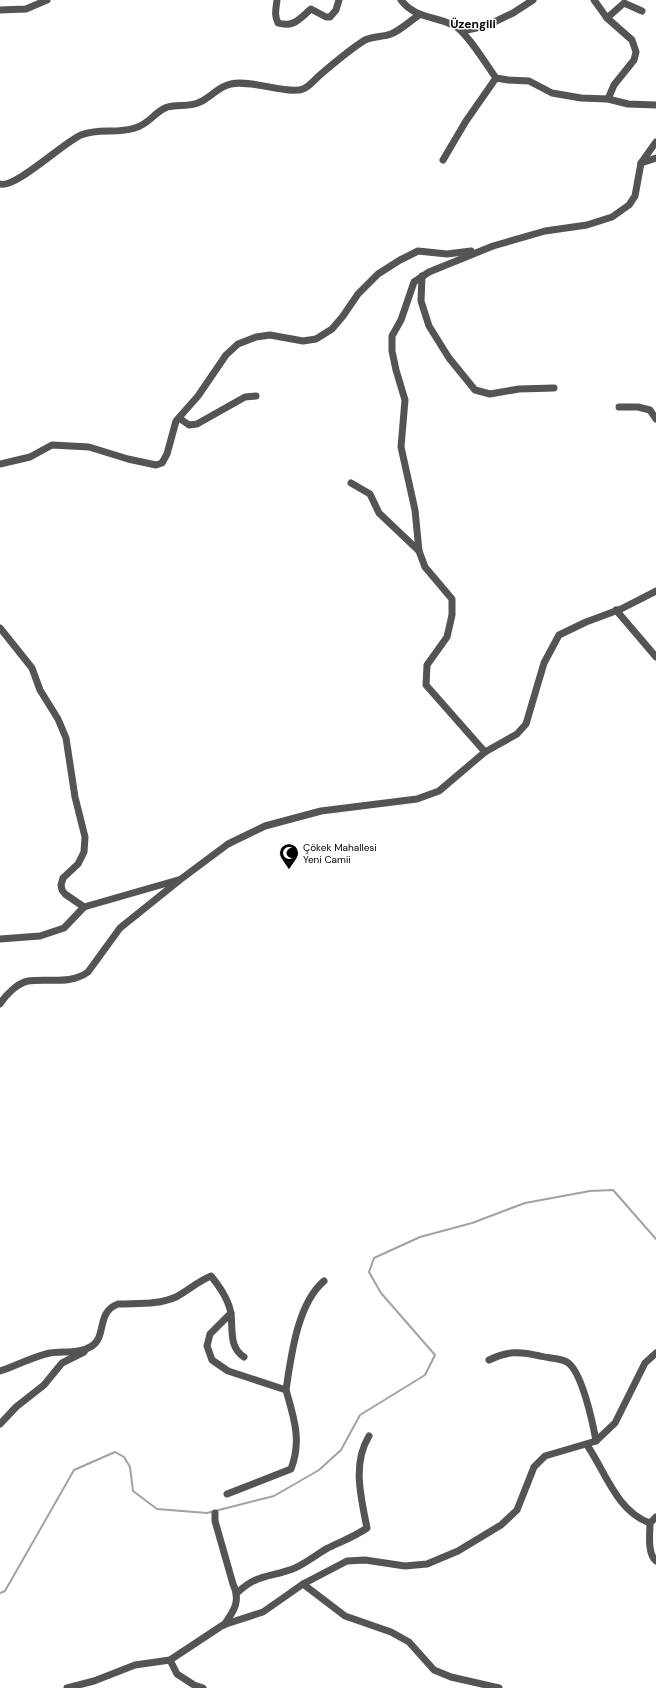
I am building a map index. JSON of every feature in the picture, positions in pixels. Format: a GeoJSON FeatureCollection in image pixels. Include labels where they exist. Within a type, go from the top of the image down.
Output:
{"type":"FeatureCollection","features":[{"type":"Feature","properties":{"kind":"street"},"geometry":{"type":"LineString","coordinates":[[0,10],[26,9],[47,0]]}},
{"type":"Feature","properties":{"kind":"street"},"geometry":{"type":"LineString","coordinates":[[277,0],[274,14],[277,21],[278,23],[289,26],[311,9],[326,17],[330,17],[336,10],[339,0]]}},
{"type":"Feature","properties":{"kind":"street"},"geometry":{"type":"LineString","coordinates":[[400,0],[419,15],[454,25],[462,31],[496,78],[529,81],[552,93],[581,98],[608,99],[628,104],[656,105]]}},
{"type":"Feature","properties":{"kind":"street"},"geometry":{"type":"LineString","coordinates":[[462,31],[486,26],[513,13],[533,0]]}},
{"type":"Feature","properties":{"kind":"street"},"geometry":{"type":"LineString","coordinates":[[594,0],[607,18],[632,40],[636,52],[634,60],[614,85],[608,99]]}},
{"type":"Feature","properties":{"kind":"street"},"geometry":{"type":"LineString","coordinates":[[607,18],[624,3],[642,11]]}},
{"type":"Feature","properties":{"kind":"street"},"geometry":{"type":"LineString","coordinates":[[0,184],[4,185],[13,182],[34,168],[64,144],[82,135],[95,131],[121,131],[134,129],[147,123],[165,108],[201,102],[217,90],[231,84],[242,83],[289,90],[303,89],[367,39],[392,34],[419,15]]}},
{"type":"Feature","properties":{"kind":"street"},"geometry":{"type":"LineString","coordinates":[[443,160],[466,121],[496,78]]}},
{"type":"Feature","properties":{"kind":"street"},"geometry":{"type":"LineString","coordinates":[[0,464],[30,457],[52,445],[89,447],[156,466],[162,462],[167,454],[172,431],[179,418],[198,396],[226,355],[238,344],[256,337],[270,335],[303,341],[316,339],[332,329],[358,294],[378,274],[418,251],[447,254],[458,252],[464,253],[545,231],[587,225],[612,217],[629,205],[635,196],[641,163],[656,142]]}},
{"type":"Feature","properties":{"kind":"street"},"geometry":{"type":"LineString","coordinates":[[641,163],[656,158]]}},
{"type":"Feature","properties":{"kind":"street"},"geometry":{"type":"LineString","coordinates":[[485,752],[426,686],[427,666],[447,637],[452,615],[452,600],[425,567],[419,551],[414,510],[401,447],[405,400],[396,370],[392,350],[392,336],[401,320],[414,282],[428,272],[492,246]]}},
{"type":"Feature","properties":{"kind":"street"},"geometry":{"type":"LineString","coordinates":[[422,276],[421,301],[429,326],[449,358],[475,390],[490,394],[519,389],[554,388]]}},
{"type":"Feature","properties":{"kind":"street"},"geometry":{"type":"LineString","coordinates":[[179,418],[189,425],[196,424],[245,397],[256,396]]}},
{"type":"Feature","properties":{"kind":"street"},"geometry":{"type":"LineString","coordinates":[[619,407],[638,407],[650,410],[656,419]]}},
{"type":"Feature","properties":{"kind":"street"},"geometry":{"type":"LineString","coordinates":[[351,483],[370,494],[379,513],[419,551]]}},
{"type":"Feature","properties":{"kind":"street"},"geometry":{"type":"LineString","coordinates":[[0,1004],[6,994],[27,981],[60,981],[82,977],[88,972],[120,928],[181,879],[228,844],[265,826],[321,811],[417,799],[439,791],[485,752],[517,734],[526,724],[544,663],[559,635],[656,591]]}},
{"type":"Feature","properties":{"kind":"street"},"geometry":{"type":"LineString","coordinates":[[616,610],[656,657]]}},
{"type":"Feature","properties":{"kind":"street"},"geometry":{"type":"LineString","coordinates":[[0,628],[32,668],[40,690],[58,719],[66,738],[75,797],[85,837],[84,852],[78,864],[63,878],[61,884],[62,890],[65,894],[84,907]]}},
{"type":"Feature","properties":{"kind":"street"},"geometry":{"type":"LineString","coordinates":[[0,939],[40,936],[64,928],[84,907],[181,879]]}},
{"type":"Feature","properties":{"kind":"street"},"geometry":{"type":"LineString","coordinates":[[0,1424],[16,1407],[44,1385],[62,1363],[94,1346],[98,1339],[103,1320],[108,1310],[112,1306],[118,1304],[163,1303],[178,1296],[195,1284],[211,1276],[220,1286],[231,1313],[232,1340],[238,1353],[244,1357]]}},
{"type":"Feature","properties":{"kind":"street"},"geometry":{"type":"LineString","coordinates":[[227,1494],[291,1469],[296,1456],[297,1436],[286,1390],[298,1326],[317,1287],[324,1281]]}},
{"type":"Feature","properties":{"kind":"street"},"geometry":{"type":"LineString","coordinates":[[231,1313],[210,1334],[206,1346],[212,1360],[228,1371],[286,1390]]}},
{"type":"Feature","properties":{"kind":"street"},"geometry":{"type":"LineString","coordinates":[[0,1371],[48,1354],[86,1350]]}},
{"type":"Feature","properties":{"kind":"street"},"geometry":{"type":"LineString","coordinates":[[489,1360],[505,1353],[529,1354],[566,1362],[577,1374],[592,1419],[596,1441]]}},
{"type":"Feature","properties":{"kind":"street"},"geometry":{"type":"LineString","coordinates":[[67,1688],[94,1681],[135,1665],[170,1660],[223,1625],[263,1612],[303,1584],[347,1561],[366,1560],[405,1566],[427,1564],[458,1551],[501,1525],[516,1510],[534,1467],[545,1456],[587,1445],[596,1441],[615,1423],[644,1363],[656,1353]]}},
{"type":"Feature","properties":{"kind":"street"},"geometry":{"type":"LineString","coordinates":[[237,1593],[247,1583],[295,1568],[367,1528],[359,1485],[359,1466],[363,1446],[369,1436]]}},
{"type":"Feature","properties":{"kind":"street"},"geometry":{"type":"LineString","coordinates":[[587,1445],[620,1499],[636,1516],[650,1523]]}},
{"type":"Feature","properties":{"kind":"street"},"geometry":{"type":"LineString","coordinates":[[215,1514],[217,1528],[237,1593],[234,1611],[223,1625]]}},
{"type":"Feature","properties":{"kind":"street"},"geometry":{"type":"LineString","coordinates":[[656,1517],[650,1523],[650,1550],[656,1561]]}},
{"type":"Feature","properties":{"kind":"street"},"geometry":{"type":"LineString","coordinates":[[303,1584],[345,1616],[391,1632],[409,1642],[434,1670],[451,1677],[499,1688]]}},
{"type":"Feature","properties":{"kind":"street"},"geometry":{"type":"LineString","coordinates":[[170,1660],[178,1674],[194,1685],[203,1688]]}},
{"type":"Feature","properties":{"kind":"waterway"},"geometry":{"type":"LineString","coordinates":[[0,1593],[5,1591],[74,1470],[115,1452],[124,1457],[130,1467],[133,1491],[157,1509],[207,1513],[274,1496],[319,1470],[341,1450],[360,1415],[425,1375],[435,1355],[381,1293],[369,1272],[374,1258],[420,1237],[472,1223],[525,1203],[590,1191],[613,1190],[656,1239]]}},
{"type":"Feature","properties":{"kind":"place","name":"Çökek Mahallesi Yeni Camii"},"geometry":{"type":"Point","coordinates":[289,870]}},
{"type":"Feature","properties":{"kind":"district","name":"Üzengili"},"geometry":{"type":"Point","coordinates":[473,24]}}]}
